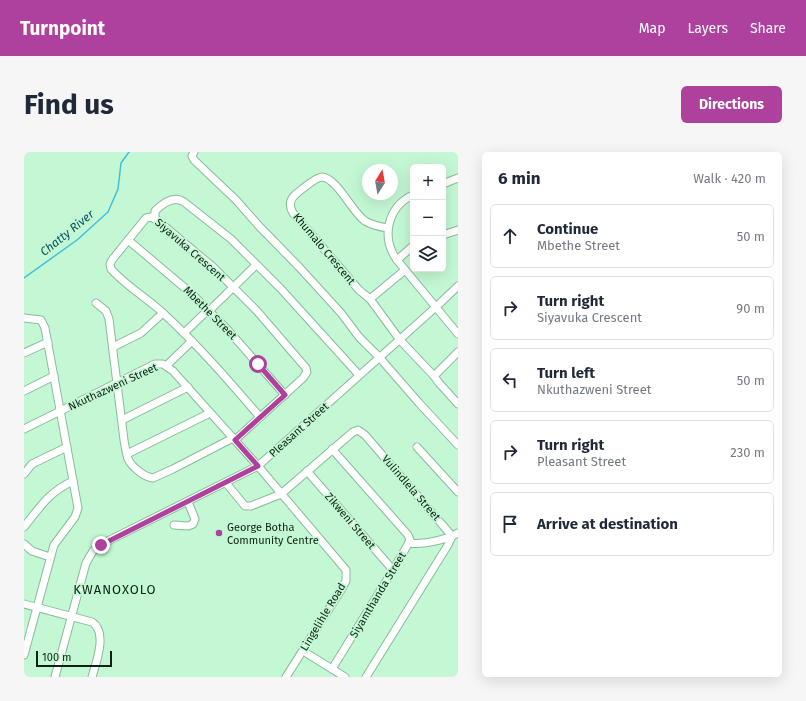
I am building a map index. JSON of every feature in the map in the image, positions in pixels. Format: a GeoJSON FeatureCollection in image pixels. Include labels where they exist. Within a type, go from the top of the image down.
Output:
{"type":"FeatureCollection","features":[{"type":"Feature","properties":{"kind":"street"},"geometry":{"type":"LineString","coordinates":[[194,152],[192,156],[194,160],[236,200],[327,298],[359,337],[379,357],[458,445]]}},
{"type":"Feature","properties":{"kind":"street","name":"Khumalo Crescent"},"geometry":{"type":"LineString","coordinates":[[388,228],[370,224],[362,218],[334,184],[326,178],[318,178],[295,195],[291,200],[290,207],[294,213],[359,290],[370,299],[400,340],[458,404]]}},
{"type":"Feature","properties":{"kind":"street"},"geometry":{"type":"LineString","coordinates":[[446,183],[458,178]]}},
{"type":"Feature","properties":{"kind":"street"},"geometry":{"type":"LineString","coordinates":[[410,197],[400,203],[395,209],[388,228],[389,246],[397,260],[458,334]]}},
{"type":"Feature","properties":{"kind":"street"},"geometry":{"type":"LineString","coordinates":[[155,219],[155,211],[164,203],[174,198],[180,199],[224,233],[280,289],[359,375]]}},
{"type":"Feature","properties":{"kind":"street","name":"Siyavuka Crescent"},"geometry":{"type":"LineString","coordinates":[[127,454],[131,463],[146,476],[153,478],[234,439],[260,417],[285,395],[305,376],[306,372],[305,366],[257,311],[213,267],[155,219],[149,217],[144,220],[112,260],[110,264],[111,269],[184,333],[260,417]]}},
{"type":"Feature","properties":{"kind":"street"},"geometry":{"type":"LineString","coordinates":[[446,235],[458,230]]}},
{"type":"Feature","properties":{"kind":"street","name":"Mbethe Street"},"geometry":{"type":"LineString","coordinates":[[128,240],[182,285],[209,310],[285,395]]}},
{"type":"Feature","properties":{"kind":"street"},"geometry":{"type":"LineString","coordinates":[[397,260],[410,249]]}},
{"type":"Feature","properties":{"kind":"street"},"geometry":{"type":"LineString","coordinates":[[184,333],[256,265]]}},
{"type":"Feature","properties":{"kind":"street"},"geometry":{"type":"LineString","coordinates":[[370,299],[405,270]]}},
{"type":"Feature","properties":{"kind":"street","name":"Pleasant Street"},"geometry":{"type":"LineString","coordinates":[[55,677],[86,563],[93,551],[108,541],[258,466],[379,357],[400,340],[458,286]]}},
{"type":"Feature","properties":{"kind":"street"},"geometry":{"type":"LineString","coordinates":[[96,303],[107,314],[113,347],[127,454],[210,413]]}},
{"type":"Feature","properties":{"kind":"street"},"geometry":{"type":"LineString","coordinates":[[113,347],[141,333],[163,313]]}},
{"type":"Feature","properties":{"kind":"street"},"geometry":{"type":"LineString","coordinates":[[24,318],[38,319],[43,322],[78,504],[78,513],[56,541],[50,557],[24,655]]}},
{"type":"Feature","properties":{"kind":"street"},"geometry":{"type":"LineString","coordinates":[[166,366],[192,341]]}},
{"type":"Feature","properties":{"kind":"street"},"geometry":{"type":"LineString","coordinates":[[24,353],[48,342]]}},
{"type":"Feature","properties":{"kind":"street"},"geometry":{"type":"LineString","coordinates":[[434,376],[458,352]]}},
{"type":"Feature","properties":{"kind":"street","name":"Nkuthazweni Street"},"geometry":{"type":"LineString","coordinates":[[24,429],[155,364],[161,363],[188,387],[258,466]]}},
{"type":"Feature","properties":{"kind":"street"},"geometry":{"type":"LineString","coordinates":[[24,390],[54,376]]}},
{"type":"Feature","properties":{"kind":"street"},"geometry":{"type":"LineString","coordinates":[[122,420],[188,387]]}},
{"type":"Feature","properties":{"kind":"street","name":"Vulindlela Street"},"geometry":{"type":"LineString","coordinates":[[226,483],[247,506],[258,504],[281,494],[355,430],[362,432],[455,534]]}},
{"type":"Feature","properties":{"kind":"street"},"geometry":{"type":"LineString","coordinates":[[24,474],[32,464],[67,447]]}},
{"type":"Feature","properties":{"kind":"street"},"geometry":{"type":"LineString","coordinates":[[417,447],[458,492]]}},
{"type":"Feature","properties":{"kind":"street","name":"Siyamthanda Street"},"geometry":{"type":"LineString","coordinates":[[332,449],[410,540],[332,669]]}},
{"type":"Feature","properties":{"kind":"street","name":"Lingelihle Road"},"geometry":{"type":"LineString","coordinates":[[258,466],[345,567],[347,574],[341,590],[286,677]]}},
{"type":"Feature","properties":{"kind":"street","name":"Zikweni Street"},"geometry":{"type":"LineString","coordinates":[[307,471],[393,570]]}},
{"type":"Feature","properties":{"kind":"street"},"geometry":{"type":"LineString","coordinates":[[24,527],[57,489],[73,481]]}},
{"type":"Feature","properties":{"kind":"street"},"geometry":{"type":"LineString","coordinates":[[174,525],[188,526],[193,524],[195,519],[188,502]]}},
{"type":"Feature","properties":{"kind":"street"},"geometry":{"type":"LineString","coordinates":[[409,543],[419,544],[455,534]]}},
{"type":"Feature","properties":{"kind":"street"},"geometry":{"type":"LineString","coordinates":[[366,677],[455,534]]}},
{"type":"Feature","properties":{"kind":"street"},"geometry":{"type":"LineString","coordinates":[[24,544],[32,551],[50,557]]}},
{"type":"Feature","properties":{"kind":"street"},"geometry":{"type":"LineString","coordinates":[[24,604],[92,622],[96,625],[98,630],[99,650],[92,677]]}},
{"type":"Feature","properties":{"kind":"street"},"geometry":{"type":"LineString","coordinates":[[302,651],[345,677]]}},
{"type":"Feature","properties":{"kind":"waterway","name":"Chatty River"},"geometry":{"type":"LineString","coordinates":[[24,278],[77,240],[108,212],[118,189],[121,163],[129,152]]}},
{"type":"Feature","properties":{"kind":"place","name":"George Botha Community Centre"},"geometry":{"type":"Point","coordinates":[219,533]}},
{"type":"Feature","properties":{"kind":"district","name":"KWANOXOLO"},"geometry":{"type":"Point","coordinates":[115,589]}},
{"type":"Feature","properties":{"kind":"route"},"geometry":{"type":"LineString","coordinates":[[101,545],[258,466],[235,440],[285,395],[258,364]]}}]}
